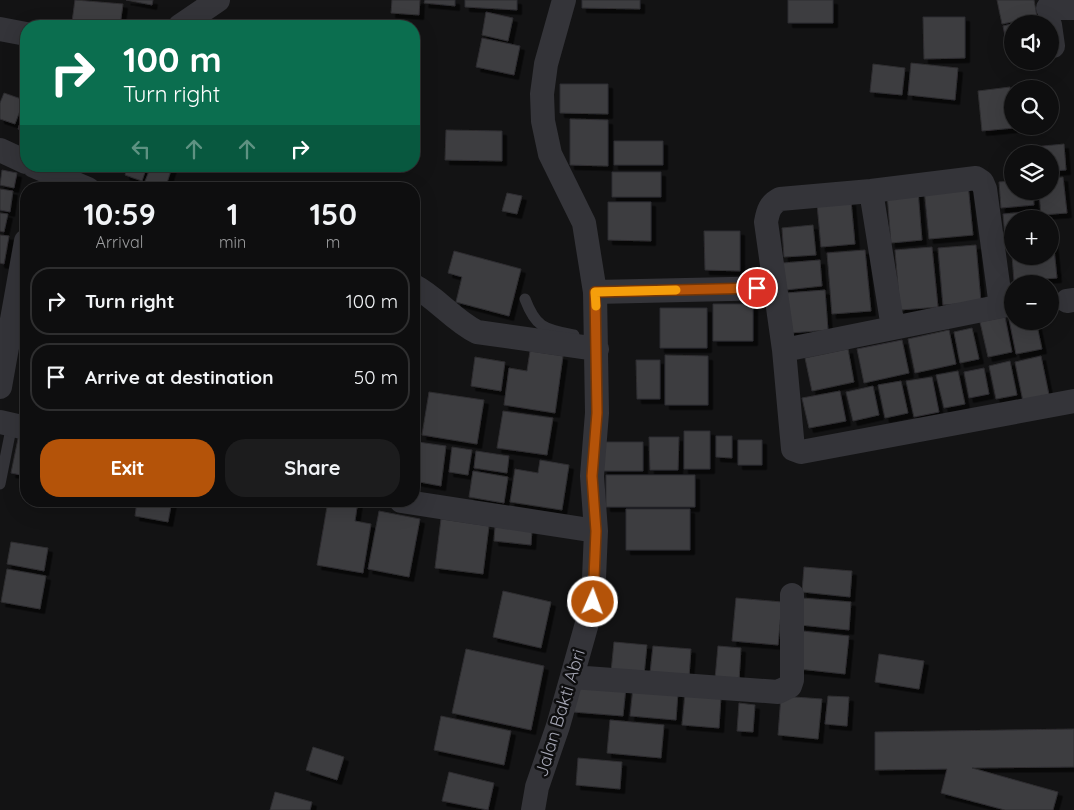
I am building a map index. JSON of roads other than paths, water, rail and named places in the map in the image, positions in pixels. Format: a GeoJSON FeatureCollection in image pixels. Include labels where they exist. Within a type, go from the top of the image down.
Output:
{"type":"FeatureCollection","features":[{"type":"Feature","properties":{"kind":"street","name":"Jalan Bakti Abri"},"geometry":{"type":"LineString","coordinates":[[533,810],[537,787],[572,677],[593,602],[596,531],[592,476],[597,413],[595,292],[584,223],[550,154],[542,121],[542,94],[546,64],[564,0]]}},
{"type":"Feature","properties":{"kind":"street"},"geometry":{"type":"LineString","coordinates":[[1059,16],[1074,8]]}},
{"type":"Feature","properties":{"kind":"street"},"geometry":{"type":"LineString","coordinates":[[192,20],[208,12]]}},
{"type":"Feature","properties":{"kind":"street"},"geometry":{"type":"LineString","coordinates":[[0,29],[20,33]]}},
{"type":"Feature","properties":{"kind":"street"},"geometry":{"type":"LineString","coordinates":[[0,150],[20,163]]}},
{"type":"Feature","properties":{"kind":"street"},"geometry":{"type":"LineString","coordinates":[[34,172],[66,182]]}},
{"type":"Feature","properties":{"kind":"street"},"geometry":{"type":"LineString","coordinates":[[1004,290],[982,182],[976,178],[870,191],[780,199],[773,203],[766,222],[784,350],[793,449],[801,452],[1074,401]]}},
{"type":"Feature","properties":{"kind":"street"},"geometry":{"type":"LineString","coordinates":[[870,191],[892,328]]}},
{"type":"Feature","properties":{"kind":"street"},"geometry":{"type":"LineString","coordinates":[[0,387],[20,275]]}},
{"type":"Feature","properties":{"kind":"street"},"geometry":{"type":"LineString","coordinates":[[595,292],[775,288]]}},
{"type":"Feature","properties":{"kind":"street"},"geometry":{"type":"LineString","coordinates":[[420,289],[466,326],[477,332],[597,345]]}},
{"type":"Feature","properties":{"kind":"street"},"geometry":{"type":"LineString","coordinates":[[784,350],[1004,306]]}},
{"type":"Feature","properties":{"kind":"street"},"geometry":{"type":"LineString","coordinates":[[420,504],[596,531]]}},
{"type":"Feature","properties":{"kind":"street"},"geometry":{"type":"LineString","coordinates":[[572,677],[778,692],[785,690],[792,680],[792,595]]}},
{"type":"Feature","properties":{"kind":"lane"},"geometry":{"type":"LineString","coordinates":[[525,299],[531,316],[543,327],[597,345]]}},
{"type":"Feature","properties":{"kind":"lane"},"geometry":{"type":"LineString","coordinates":[[0,484],[13,425]]}}]}
